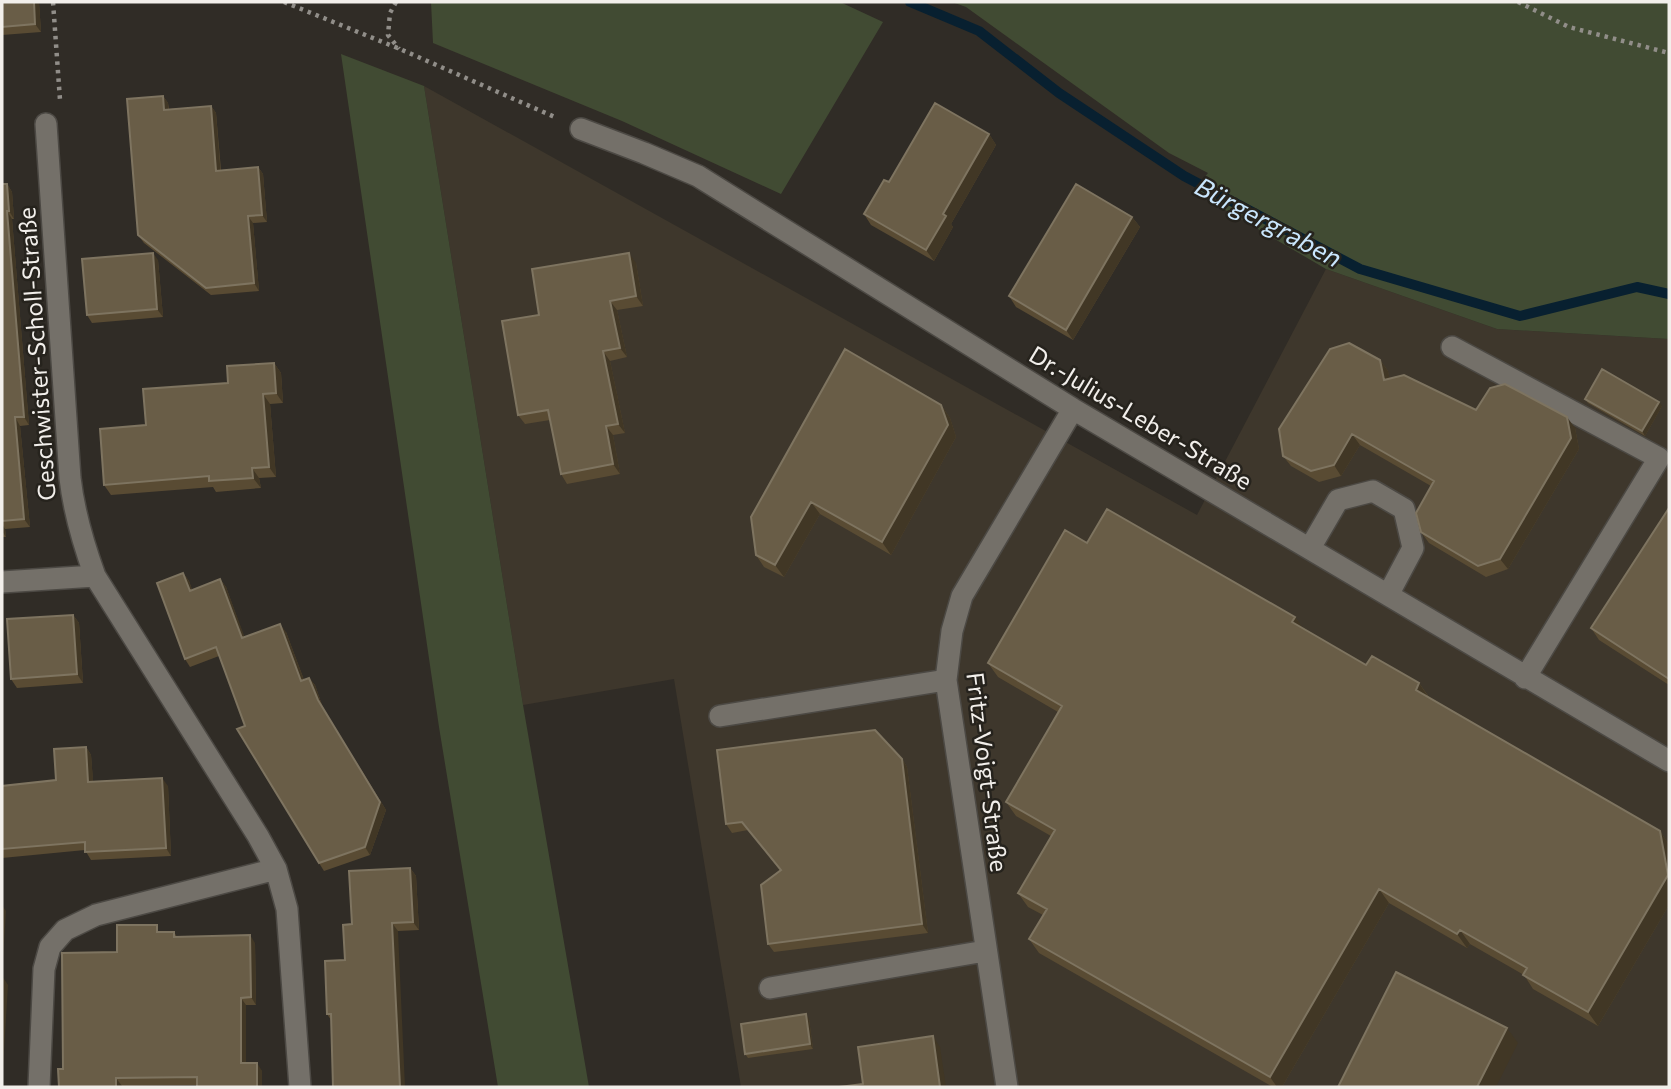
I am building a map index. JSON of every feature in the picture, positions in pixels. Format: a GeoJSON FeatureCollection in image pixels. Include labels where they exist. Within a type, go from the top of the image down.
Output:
{"type":"FeatureCollection","features":[{"type":"Feature","properties":{"kind":"street","name":"Geschwister-Scholl-Straße"},"geometry":{"type":"LineString","coordinates":[[46,124],[72,498],[80,534],[95,576],[276,869],[287,909],[300,1087]]}},
{"type":"Feature","properties":{"kind":"street","name":"Dr.-Julius-Leber-Straße"},"geometry":{"type":"LineString","coordinates":[[581,129],[698,176],[1073,409],[1669,761]]}},
{"type":"Feature","properties":{"kind":"street"},"geometry":{"type":"LineString","coordinates":[[1452,347],[1659,458],[1525,678]]}},
{"type":"Feature","properties":{"kind":"street","name":"Fritz-Voigt-Straße"},"geometry":{"type":"LineString","coordinates":[[1007,1087],[946,680],[952,631],[962,596],[1073,409]]}},
{"type":"Feature","properties":{"kind":"street"},"geometry":{"type":"LineString","coordinates":[[1310,548],[1338,500],[1373,491],[1404,509],[1413,548],[1388,595]]}},
{"type":"Feature","properties":{"kind":"street"},"geometry":{"type":"LineString","coordinates":[[2,582],[95,576]]}},
{"type":"Feature","properties":{"kind":"street"},"geometry":{"type":"LineString","coordinates":[[720,716],[946,680]]}},
{"type":"Feature","properties":{"kind":"street"},"geometry":{"type":"LineString","coordinates":[[39,1087],[44,969],[50,947],[65,930],[96,915],[276,869]]}},
{"type":"Feature","properties":{"kind":"street"},"geometry":{"type":"LineString","coordinates":[[770,988],[985,951]]}},
{"type":"Feature","properties":{"kind":"path"},"geometry":{"type":"LineString","coordinates":[[46,124],[62,123],[54,2]]}},
{"type":"Feature","properties":{"kind":"path"},"geometry":{"type":"LineString","coordinates":[[284,2],[400,49],[581,129]]}},
{"type":"Feature","properties":{"kind":"path"},"geometry":{"type":"LineString","coordinates":[[396,2],[390,13],[388,35],[400,49]]}},
{"type":"Feature","properties":{"kind":"path"},"geometry":{"type":"LineString","coordinates":[[1518,2],[1569,27],[1669,53]]}},
{"type":"Feature","properties":{"kind":"shaded area"},"geometry":{"type":"Polygon","coordinates":[[[424,86],[1197,515],[1326,269],[1497,329],[1669,339],[1669,1087],[741,1087],[674,679],[523,705],[424,86]]]}},
{"type":"Feature","properties":{"kind":"green space"},"geometry":{"type":"Polygon","coordinates":[[[431,2],[840,2],[883,22],[781,194],[622,121],[433,43],[431,2]]]}},
{"type":"Feature","properties":{"kind":"green space"},"geometry":{"type":"Polygon","coordinates":[[[952,2],[1669,2],[1669,339],[1497,329],[1326,269],[1193,191],[1208,173],[1169,153],[966,7],[952,2]]]}},
{"type":"Feature","properties":{"kind":"green space"},"geometry":{"type":"Polygon","coordinates":[[[341,54],[424,86],[523,705],[589,1087],[498,1087],[439,727],[341,54]]]}},
{"type":"Feature","properties":{"kind":"building"},"geometry":{"type":"Polygon","coordinates":[[[2,2],[34,2],[35,24],[2,27],[2,2]]]}},
{"type":"Feature","properties":{"kind":"building"},"geometry":{"type":"Polygon","coordinates":[[[163,96],[164,110],[211,106],[216,171],[258,167],[262,215],[248,216],[254,283],[206,288],[138,235],[127,99],[163,96]]]}},
{"type":"Feature","properties":{"kind":"building"},"geometry":{"type":"Polygon","coordinates":[[[935,103],[989,134],[943,214],[946,216],[926,250],[864,214],[884,180],[889,182],[935,103]]]}},
{"type":"Feature","properties":{"kind":"building"},"geometry":{"type":"Polygon","coordinates":[[[2,184],[7,184],[24,417],[15,417],[24,519],[2,521],[2,184]]]}},
{"type":"Feature","properties":{"kind":"building"},"geometry":{"type":"Polygon","coordinates":[[[1076,184],[1132,217],[1066,330],[1009,296],[1076,184]]]}},
{"type":"Feature","properties":{"kind":"building"},"geometry":{"type":"Polygon","coordinates":[[[153,253],[157,309],[87,315],[82,259],[153,253]]]}},
{"type":"Feature","properties":{"kind":"building"},"geometry":{"type":"Polygon","coordinates":[[[629,253],[636,296],[610,301],[620,348],[603,351],[618,424],[606,426],[613,464],[561,474],[548,410],[518,415],[502,321],[539,315],[532,269],[629,253]]]}},
{"type":"Feature","properties":{"kind":"building"},"geometry":{"type":"Polygon","coordinates":[[[1349,343],[1380,360],[1384,380],[1404,375],[1476,410],[1490,388],[1505,384],[1567,417],[1571,438],[1500,559],[1478,566],[1421,532],[1416,513],[1434,481],[1352,434],[1334,465],[1311,471],[1283,456],[1279,429],[1330,349],[1349,343]]]}},
{"type":"Feature","properties":{"kind":"building"},"geometry":{"type":"Polygon","coordinates":[[[845,349],[941,405],[948,425],[882,542],[811,502],[775,565],[756,555],[751,517],[845,349]]]}},
{"type":"Feature","properties":{"kind":"building"},"geometry":{"type":"Polygon","coordinates":[[[274,363],[276,393],[263,394],[269,467],[252,468],[253,478],[209,481],[209,476],[104,485],[100,429],[146,425],[143,389],[228,383],[227,366],[274,363]]]}},
{"type":"Feature","properties":{"kind":"building"},"geometry":{"type":"Polygon","coordinates":[[[1602,369],[1659,402],[1642,431],[1585,399],[1602,369]]]}},
{"type":"Feature","properties":{"kind":"building"},"geometry":{"type":"Polygon","coordinates":[[[1669,508],[1669,679],[1591,628],[1669,508]]]}},
{"type":"Feature","properties":{"kind":"building"},"geometry":{"type":"Polygon","coordinates":[[[1107,509],[1295,617],[1292,622],[1366,665],[1372,656],[1419,683],[1416,690],[1660,831],[1668,875],[1588,1012],[1523,975],[1527,968],[1460,930],[1457,934],[1379,889],[1270,1077],[1029,939],[1047,909],[1018,893],[1055,830],[1006,802],[1062,706],[988,663],[1065,530],[1087,543],[1107,509]]]}},
{"type":"Feature","properties":{"kind":"building"},"geometry":{"type":"Polygon","coordinates":[[[183,573],[190,591],[220,579],[242,638],[280,624],[301,681],[309,678],[318,700],[380,802],[365,847],[319,863],[237,729],[245,726],[216,647],[185,659],[157,583],[183,573]]]}},
{"type":"Feature","properties":{"kind":"building"},"geometry":{"type":"Polygon","coordinates":[[[73,615],[77,674],[11,679],[7,619],[73,615]]]}},
{"type":"Feature","properties":{"kind":"building"},"geometry":{"type":"Polygon","coordinates":[[[875,730],[902,759],[922,924],[768,944],[761,885],[781,870],[742,822],[726,824],[717,750],[875,730]]]}},
{"type":"Feature","properties":{"kind":"building"},"geometry":{"type":"Polygon","coordinates":[[[86,747],[88,782],[162,778],[166,848],[85,852],[85,842],[2,849],[2,786],[56,780],[54,749],[86,747]]]}},
{"type":"Feature","properties":{"kind":"building"},"geometry":{"type":"Polygon","coordinates":[[[410,868],[413,922],[392,923],[400,1087],[333,1087],[331,1014],[327,1014],[325,961],[345,960],[343,925],[352,924],[349,871],[410,868]]]}},
{"type":"Feature","properties":{"kind":"building"},"geometry":{"type":"Polygon","coordinates":[[[117,925],[157,925],[157,932],[174,932],[174,937],[250,935],[251,997],[241,998],[241,1063],[257,1063],[257,1087],[197,1087],[197,1077],[116,1078],[116,1087],[59,1087],[58,1069],[63,1069],[62,953],[117,952],[117,925]]]}},
{"type":"Feature","properties":{"kind":"building"},"geometry":{"type":"Polygon","coordinates":[[[1396,972],[1507,1028],[1477,1087],[1338,1087],[1396,972]]]}},
{"type":"Feature","properties":{"kind":"building"},"geometry":{"type":"Polygon","coordinates":[[[806,1014],[810,1044],[745,1054],[741,1024],[806,1014]]]}},
{"type":"Feature","properties":{"kind":"building"},"geometry":{"type":"Polygon","coordinates":[[[933,1036],[940,1087],[839,1087],[863,1084],[858,1047],[933,1036]]]}},
{"type":"Feature","properties":{"kind":"waterway","name":"Bürgergraben"},"geometry":{"type":"LineString","coordinates":[[910,2],[979,31],[1059,93],[1184,176],[1360,269],[1520,316],[1637,287],[1669,294]]}}]}
